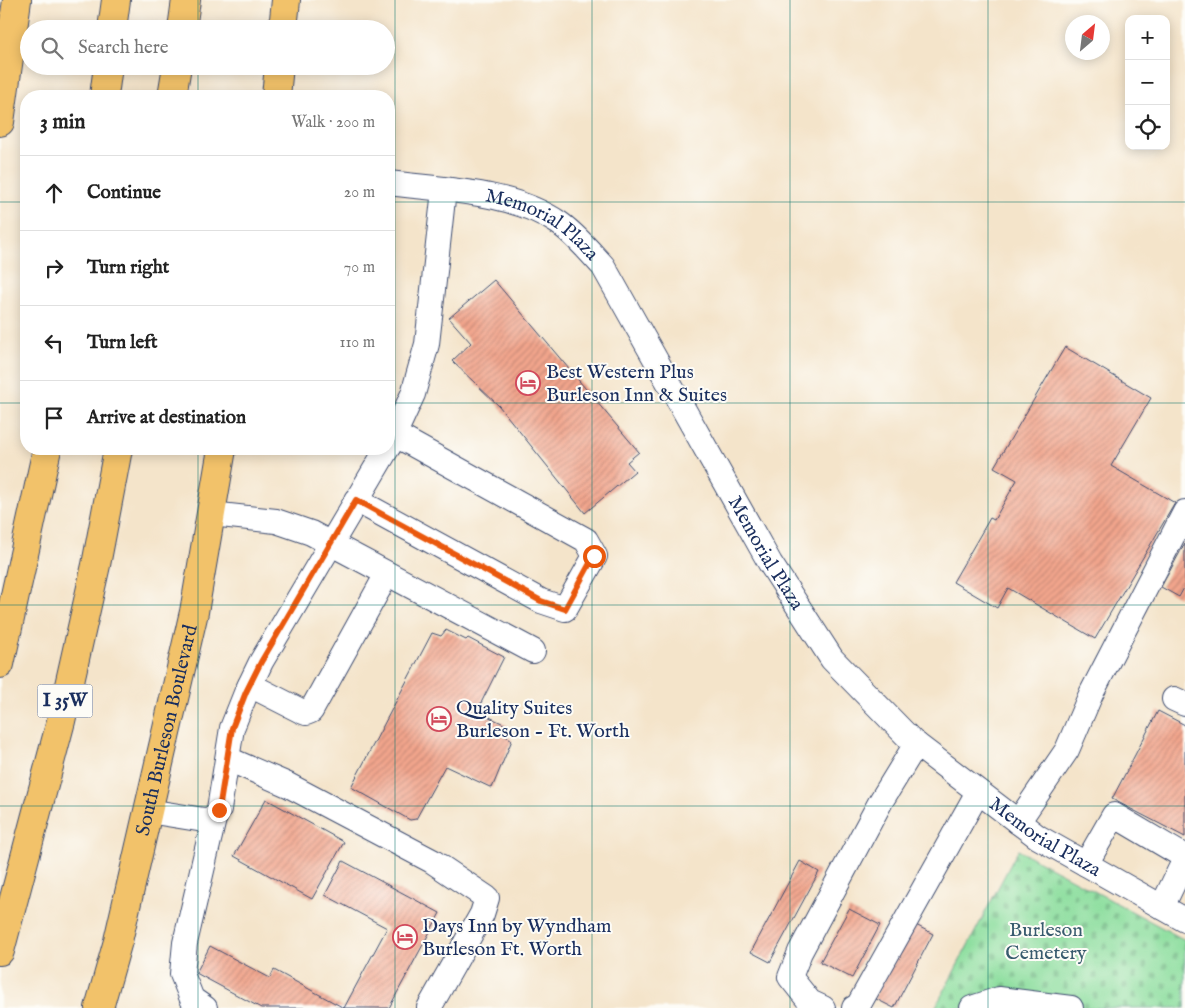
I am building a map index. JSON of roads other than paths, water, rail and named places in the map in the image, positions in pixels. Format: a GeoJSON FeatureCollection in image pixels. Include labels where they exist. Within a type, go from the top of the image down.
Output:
{"type":"FeatureCollection","features":[{"type":"Feature","properties":{"kind":"main road"},"geometry":{"type":"LineString","coordinates":[[0,122],[17,0]]}},
{"type":"Feature","properties":{"kind":"main road"},"geometry":{"type":"LineString","coordinates":[[113,20],[116,0]]}},
{"type":"Feature","properties":{"kind":"main road"},"geometry":{"type":"LineString","coordinates":[[183,20],[186,0]]}},
{"type":"Feature","properties":{"kind":"main road"},"geometry":{"type":"LineString","coordinates":[[284,20],[286,0]]}},
{"type":"Feature","properties":{"kind":"main road"},"geometry":{"type":"LineString","coordinates":[[105,90],[107,75]]}},
{"type":"Feature","properties":{"kind":"main road"},"geometry":{"type":"LineString","coordinates":[[173,90],[176,75]]}},
{"type":"Feature","properties":{"kind":"main road"},"geometry":{"type":"LineString","coordinates":[[277,90],[278,75]]}},
{"type":"Feature","properties":{"kind":"main road"},"geometry":{"type":"LineString","coordinates":[[0,664],[46,455]]}},
{"type":"Feature","properties":{"kind":"main road","name":"I 35W"},"geometry":{"type":"LineString","coordinates":[[0,951],[61,721],[96,565],[117,455]]}},
{"type":"Feature","properties":{"kind":"main road","name":"South Burleson Boulevard"},"geometry":{"type":"LineString","coordinates":[[99,1008],[118,941],[194,612],[221,455]]}},
{"type":"Feature","properties":{"kind":"street","name":"Memorial Plaza"},"geometry":{"type":"LineString","coordinates":[[395,183],[482,195],[526,206],[558,222],[580,240],[603,266],[770,563],[832,659],[916,744],[1038,837],[1185,920]]}},
{"type":"Feature","properties":{"kind":"street"},"geometry":{"type":"LineString","coordinates":[[395,432],[413,394],[427,344],[444,190]]}},
{"type":"Feature","properties":{"kind":"street"},"geometry":{"type":"LineString","coordinates":[[356,500],[541,601],[565,609],[594,556],[586,540],[395,445]]}},
{"type":"Feature","properties":{"kind":"street"},"geometry":{"type":"LineString","coordinates":[[205,1008],[192,999],[182,974],[185,943],[214,819],[219,810],[232,728],[261,662],[383,455]]}},
{"type":"Feature","properties":{"kind":"street"},"geometry":{"type":"LineString","coordinates":[[1018,822],[1067,750],[1091,694],[1185,512]]}},
{"type":"Feature","properties":{"kind":"street"},"geometry":{"type":"LineString","coordinates":[[210,514],[276,521],[311,533],[533,651]]}},
{"type":"Feature","properties":{"kind":"street"},"geometry":{"type":"LineString","coordinates":[[250,684],[301,711],[311,711],[387,574]]}},
{"type":"Feature","properties":{"kind":"street"},"geometry":{"type":"LineString","coordinates":[[823,1008],[810,1002],[790,977],[800,952],[881,800],[916,744]]}},
{"type":"Feature","properties":{"kind":"street"},"geometry":{"type":"LineString","coordinates":[[228,759],[288,785],[432,861],[488,898],[482,914],[429,1008]]}},
{"type":"Feature","properties":{"kind":"street"},"geometry":{"type":"LineString","coordinates":[[854,1008],[858,1006],[978,792]]}},
{"type":"Feature","properties":{"kind":"street"},"geometry":{"type":"LineString","coordinates":[[148,811],[204,820],[214,819]]}},
{"type":"Feature","properties":{"kind":"street"},"geometry":{"type":"LineString","coordinates":[[1086,864],[1114,816],[1185,858],[1162,907]]}},
{"type":"Feature","properties":{"kind":"street"},"geometry":{"type":"LineString","coordinates":[[972,1008],[999,999],[1071,1008]]}},
{"type":"Feature","properties":{"kind":"place","name":"Best Western Plus Burleson Inn & Suites"},"geometry":{"type":"Point","coordinates":[528,383]}},
{"type":"Feature","properties":{"kind":"place","name":"Quality Suites Burleson - Ft. Worth"},"geometry":{"type":"Point","coordinates":[439,719]}},
{"type":"Feature","properties":{"kind":"place","name":"Days Inn by Wyndham Burleson Ft. Worth"},"geometry":{"type":"Point","coordinates":[405,937]}},
{"type":"Feature","properties":{"kind":"park label","name":"Burleson Cemetery"},"geometry":{"type":"Point","coordinates":[1046,942]}}]}
